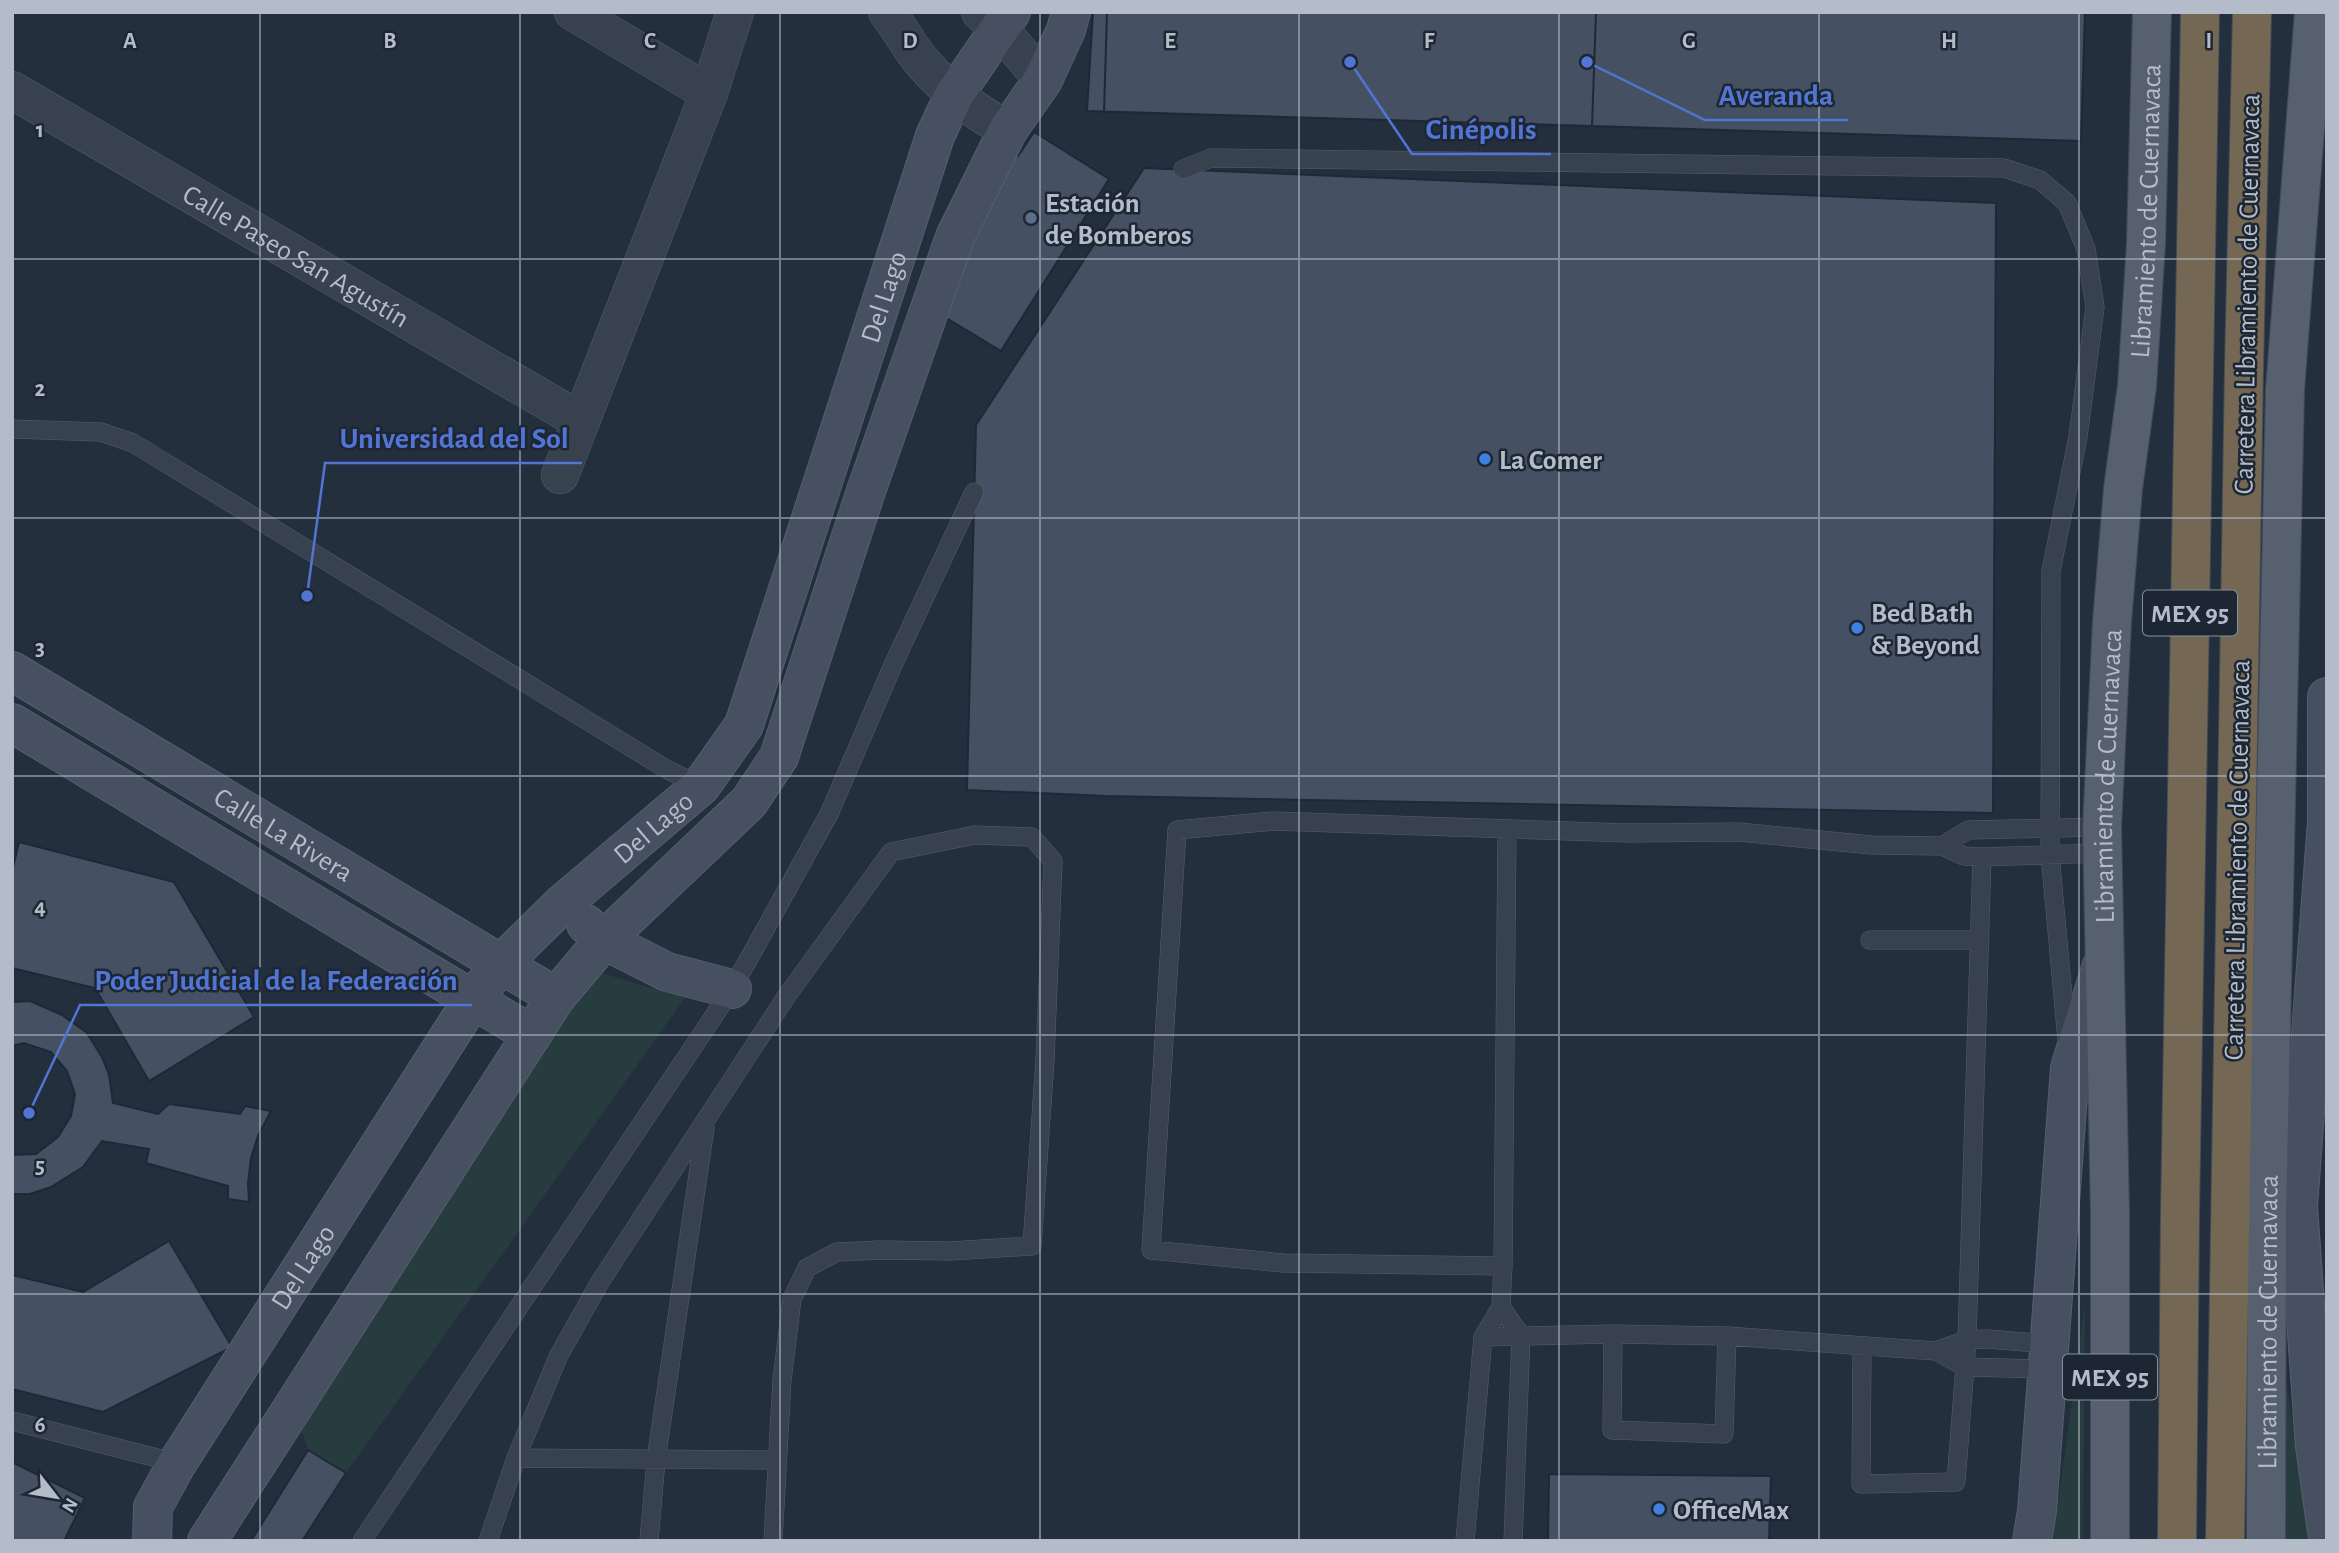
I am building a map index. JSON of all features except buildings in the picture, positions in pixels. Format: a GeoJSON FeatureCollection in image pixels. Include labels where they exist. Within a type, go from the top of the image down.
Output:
{"type":"FeatureCollection","features":[{"type":"Feature","properties":{"kind":"highway","name":"Carretera Libramiento de Cuernavaca"},"geometry":{"type":"LineString","coordinates":[[2177,1541],[2200,12]]}},
{"type":"Feature","properties":{"kind":"highway","name":"Carretera Libramiento de Cuernavaca"},"geometry":{"type":"LineString","coordinates":[[2225,1541],[2248,1214],[2252,12]]}},
{"type":"Feature","properties":{"kind":"main road","name":"Libramiento de Cuernavaca"},"geometry":{"type":"LineString","coordinates":[[2110,1541],[2110,1214],[2101,840],[2112,622],[2123,489],[2137,386],[2147,243],[2152,12]]}},
{"type":"Feature","properties":{"kind":"main road","name":"Libramiento de Cuernavaca"},"geometry":{"type":"LineString","coordinates":[[2266,1541],[2248,1214],[2286,390],[2314,17]]}},
{"type":"Feature","properties":{"kind":"street"},"geometry":{"type":"LineString","coordinates":[[573,12],[709,93]]}},
{"type":"Feature","properties":{"kind":"street"},"geometry":{"type":"LineString","coordinates":[[560,475],[709,93],[735,12]]}},
{"type":"Feature","properties":{"kind":"street"},"geometry":{"type":"LineString","coordinates":[[887,12],[921,60],[954,94],[982,116],[1008,130]]}},
{"type":"Feature","properties":{"kind":"street","name":"Del Lago"},"geometry":{"type":"LineString","coordinates":[[207,1541],[556,997],[604,940],[749,802],[779,757],[865,494],[956,237],[1008,130],[1044,80],[1071,12]]}},
{"type":"Feature","properties":{"kind":"street"},"geometry":{"type":"LineString","coordinates":[[2314,17],[2327,62]]}},
{"type":"Feature","properties":{"kind":"street"},"geometry":{"type":"LineString","coordinates":[[997,18],[1044,80]]}},
{"type":"Feature","properties":{"kind":"street","name":"Del Lago"},"geometry":{"type":"LineString","coordinates":[[152,1541],[153,1507],[176,1465],[473,999],[501,964],[562,904],[701,786],[744,725],[935,136],[954,94],[997,18]]}},
{"type":"Feature","properties":{"kind":"street","name":"Calle Paseo San Agustín"},"geometry":{"type":"LineString","coordinates":[[12,90],[581,421]]}},
{"type":"Feature","properties":{"kind":"street"},"geometry":{"type":"LineString","coordinates":[[907,217],[956,237]]}},
{"type":"Feature","properties":{"kind":"street","name":"Calle La Rivera"},"geometry":{"type":"LineString","coordinates":[[12,671],[556,997]]}},
{"type":"Feature","properties":{"kind":"street"},"geometry":{"type":"LineString","coordinates":[[2326,701],[2327,821],[2298,1206],[2315,1446],[2327,1531]]}},
{"type":"Feature","properties":{"kind":"street","name":"Calle La Rivera"},"geometry":{"type":"LineString","coordinates":[[12,723],[532,1035]]}},
{"type":"Feature","properties":{"kind":"street"},"geometry":{"type":"LineString","coordinates":[[562,904],[604,940],[667,972],[732,989]]}},
{"type":"Feature","properties":{"kind":"street"},"geometry":{"type":"LineString","coordinates":[[2032,1541],[2037,1511],[2070,1068],[2104,958]]}},
{"type":"Feature","properties":{"kind":"lane"},"geometry":{"type":"LineString","coordinates":[[1183,169],[1211,158],[2004,168],[2040,180],[2067,203],[2086,249],[2095,307],[2078,438],[2051,571],[2050,854],[2070,1068]]}},
{"type":"Feature","properties":{"kind":"lane"},"geometry":{"type":"LineString","coordinates":[[12,429],[101,432],[133,443],[668,770],[701,786]]}},
{"type":"Feature","properties":{"kind":"lane"},"geometry":{"type":"LineString","coordinates":[[362,1541],[732,989],[828,814],[893,665],[974,492]]}},
{"type":"Feature","properties":{"kind":"lane"},"geometry":{"type":"LineString","coordinates":[[1503,1266],[1283,1263],[1151,1250],[1177,830],[1273,821],[1628,833],[1739,832],[1871,845],[1942,846],[1964,856],[1982,857],[2050,854],[2101,840]]}},
{"type":"Feature","properties":{"kind":"lane"},"geometry":{"type":"LineString","coordinates":[[1942,846],[1968,830],[2050,828],[2101,840]]}},
{"type":"Feature","properties":{"kind":"lane"},"geometry":{"type":"LineString","coordinates":[[1465,1541],[1483,1337],[1501,1307],[1507,830]]}},
{"type":"Feature","properties":{"kind":"lane"},"geometry":{"type":"LineString","coordinates":[[488,1541],[516,1458],[559,1355],[593,1294],[786,997],[891,852],[975,835],[1032,837],[1053,861],[1045,1060],[1032,1246],[950,1251],[837,1252],[807,1268],[792,1299],[782,1380],[774,1541]]}},
{"type":"Feature","properties":{"kind":"lane"},"geometry":{"type":"LineString","coordinates":[[1862,1346],[1861,1484],[1956,1482],[1965,1367],[1982,857]]}},
{"type":"Feature","properties":{"kind":"lane"},"geometry":{"type":"LineString","coordinates":[[1870,940],[1980,940]]}},
{"type":"Feature","properties":{"kind":"lane"},"geometry":{"type":"LineString","coordinates":[[649,1541],[656,1460],[706,1121]]}},
{"type":"Feature","properties":{"kind":"lane"},"geometry":{"type":"LineString","coordinates":[[1501,1307],[1521,1336],[1513,1541]]}},
{"type":"Feature","properties":{"kind":"lane"},"geometry":{"type":"LineString","coordinates":[[1483,1337],[1613,1334],[1727,1336],[1936,1351],[1966,1340],[2049,1356]]}},
{"type":"Feature","properties":{"kind":"lane"},"geometry":{"type":"LineString","coordinates":[[1613,1334],[1612,1430],[1724,1434],[1727,1336]]}},
{"type":"Feature","properties":{"kind":"lane"},"geometry":{"type":"LineString","coordinates":[[1936,1351],[1965,1367],[2049,1356]]}},
{"type":"Feature","properties":{"kind":"lane"},"geometry":{"type":"LineString","coordinates":[[12,1421],[176,1465]]}},
{"type":"Feature","properties":{"kind":"lane"},"geometry":{"type":"LineString","coordinates":[[516,1458],[777,1460]]}},
{"type":"Feature","properties":{"kind":"green space"},"geometry":{"type":"Polygon","coordinates":[[[598,972],[685,998],[346,1473],[308,1450],[293,1404],[598,972]]]}},
{"type":"Feature","properties":{"kind":"green space"},"geometry":{"type":"Polygon","coordinates":[[[2256,1212],[2314,1541],[2251,1541],[2256,1212]]]}},
{"type":"Feature","properties":{"kind":"green space"},"geometry":{"type":"Polygon","coordinates":[[[2085,1304],[2083,1541],[2053,1541],[2085,1304]]]}},
{"type":"Feature","properties":{"kind":"place","name":"Cinépolis"},"geometry":{"type":"Point","coordinates":[1350,62]}},
{"type":"Feature","properties":{"kind":"place","name":"Averanda"},"geometry":{"type":"Point","coordinates":[1587,62]}},
{"type":"Feature","properties":{"kind":"place","name":"Estación de Bomberos"},"geometry":{"type":"Point","coordinates":[1031,218]}},
{"type":"Feature","properties":{"kind":"place","name":"La Comer"},"geometry":{"type":"Point","coordinates":[1485,459]}},
{"type":"Feature","properties":{"kind":"place","name":"Universidad del Sol"},"geometry":{"type":"Point","coordinates":[307,596]}},
{"type":"Feature","properties":{"kind":"place","name":"Bed Bath & Beyond"},"geometry":{"type":"Point","coordinates":[1857,628]}},
{"type":"Feature","properties":{"kind":"place","name":"Poder Judicial de la Federación"},"geometry":{"type":"Point","coordinates":[29,1113]}},
{"type":"Feature","properties":{"kind":"place","name":"OfficeMax"},"geometry":{"type":"Point","coordinates":[1659,1509]}}]}
